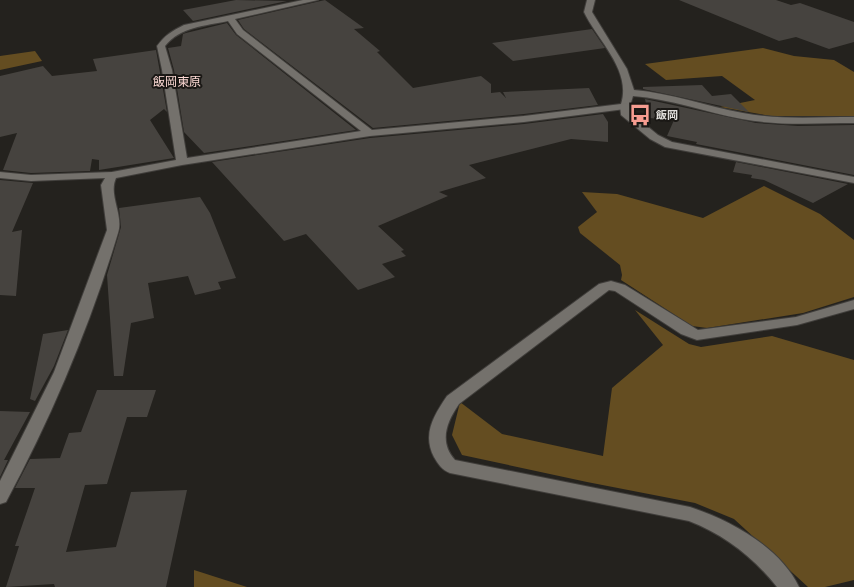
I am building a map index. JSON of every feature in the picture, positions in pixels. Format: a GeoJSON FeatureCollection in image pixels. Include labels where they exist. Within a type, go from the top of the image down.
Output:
{"type":"FeatureCollection","features":[{"type":"Feature","properties":{"kind":"street"},"geometry":{"type":"LineString","coordinates":[[182,162],[167,70],[161,46],[169,36],[180,30],[229,17],[314,0]]}},
{"type":"Feature","properties":{"kind":"street"},"geometry":{"type":"LineString","coordinates":[[591,0],[588,12],[592,22],[618,60],[629,92],[624,106],[625,113],[654,137],[669,145],[854,180]]}},
{"type":"Feature","properties":{"kind":"street"},"geometry":{"type":"LineString","coordinates":[[229,17],[240,32],[370,134]]}},
{"type":"Feature","properties":{"kind":"street"},"geometry":{"type":"LineString","coordinates":[[629,92],[650,93],[742,116],[798,121],[854,120]]}},
{"type":"Feature","properties":{"kind":"street"},"geometry":{"type":"LineString","coordinates":[[0,175],[41,178],[100,174],[112,175],[182,162],[370,134],[532,118],[624,106]]}},
{"type":"Feature","properties":{"kind":"street"},"geometry":{"type":"LineString","coordinates":[[0,497],[62,372],[113,230],[107,185],[112,175]]}},
{"type":"Feature","properties":{"kind":"street"},"geometry":{"type":"LineString","coordinates":[[789,587],[762,554],[747,541],[710,520],[690,514],[450,466],[442,458],[436,438],[443,413],[453,400],[604,287],[620,288],[686,331],[697,335],[797,321],[854,304]]}},
{"type":"Feature","properties":{"kind":"shaded area"},"geometry":{"type":"Polygon","coordinates":[[[763,48],[794,56],[834,60],[854,72],[854,116],[771,116],[720,107],[755,100],[722,76],[666,80],[645,64],[763,48]]]}},
{"type":"Feature","properties":{"kind":"shaded area"},"geometry":{"type":"Polygon","coordinates":[[[35,51],[42,61],[0,70],[0,56],[35,51]]]}},
{"type":"Feature","properties":{"kind":"shaded area"},"geometry":{"type":"Polygon","coordinates":[[[764,186],[820,214],[854,240],[854,297],[803,313],[707,328],[692,326],[621,280],[620,265],[580,233],[578,227],[597,212],[582,192],[617,194],[703,218],[764,186]]]}},
{"type":"Feature","properties":{"kind":"shaded area"},"geometry":{"type":"Polygon","coordinates":[[[635,310],[689,344],[701,347],[772,336],[854,360],[854,580],[825,587],[808,587],[734,519],[695,503],[462,455],[452,435],[460,402],[502,434],[603,456],[612,388],[663,345],[635,310]]]}},
{"type":"Feature","properties":{"kind":"shaded area"},"geometry":{"type":"Polygon","coordinates":[[[194,570],[247,587],[194,587],[194,570]]]}},
{"type":"Feature","properties":{"kind":"building"},"geometry":{"type":"Polygon","coordinates":[[[236,0],[287,1],[193,21],[183,10],[236,0]]]}},
{"type":"Feature","properties":{"kind":"building"},"geometry":{"type":"Polygon","coordinates":[[[325,0],[364,28],[354,29],[380,51],[377,52],[413,88],[481,76],[491,84],[491,93],[500,92],[506,98],[503,92],[589,88],[598,105],[373,128],[244,29],[238,20],[325,0]]]}},
{"type":"Feature","properties":{"kind":"building"},"geometry":{"type":"Polygon","coordinates":[[[679,0],[776,0],[791,5],[800,3],[854,22],[854,42],[829,49],[796,37],[779,41],[679,0]]]}},
{"type":"Feature","properties":{"kind":"building"},"geometry":{"type":"Polygon","coordinates":[[[227,23],[236,35],[356,130],[204,153],[184,132],[174,70],[168,48],[181,46],[183,34],[227,23]]]}},
{"type":"Feature","properties":{"kind":"building"},"geometry":{"type":"Polygon","coordinates":[[[592,29],[605,48],[513,61],[492,43],[592,29]]]}},
{"type":"Feature","properties":{"kind":"building"},"geometry":{"type":"Polygon","coordinates":[[[156,50],[167,112],[164,109],[150,120],[174,158],[99,170],[99,160],[92,159],[90,171],[31,173],[3,170],[17,133],[0,137],[0,76],[43,66],[52,76],[97,71],[93,59],[156,50]]]}},
{"type":"Feature","properties":{"kind":"building"},"geometry":{"type":"Polygon","coordinates":[[[702,85],[712,96],[731,94],[749,112],[643,89],[643,87],[702,85]]]}},
{"type":"Feature","properties":{"kind":"building"},"geometry":{"type":"Polygon","coordinates":[[[645,99],[756,123],[798,126],[854,125],[854,175],[696,144],[697,142],[667,136],[674,120],[649,118],[645,99]]]}},
{"type":"Feature","properties":{"kind":"building"},"geometry":{"type":"Polygon","coordinates":[[[603,114],[608,122],[608,142],[571,139],[469,165],[486,178],[439,192],[448,196],[378,226],[404,250],[401,251],[406,256],[382,264],[395,277],[358,290],[306,234],[284,241],[212,162],[370,138],[524,124],[603,114]]]}},
{"type":"Feature","properties":{"kind":"building"},"geometry":{"type":"Polygon","coordinates":[[[736,162],[848,184],[813,203],[764,180],[751,178],[752,175],[733,172],[736,162]]]}},
{"type":"Feature","properties":{"kind":"building"},"geometry":{"type":"Polygon","coordinates":[[[0,180],[33,183],[12,232],[22,230],[16,296],[0,295],[0,180]]]}},
{"type":"Feature","properties":{"kind":"building"},"geometry":{"type":"Polygon","coordinates":[[[200,197],[210,213],[236,278],[218,282],[221,289],[195,295],[188,276],[148,283],[154,318],[131,323],[123,376],[114,376],[107,275],[121,227],[119,208],[200,197]]]}},
{"type":"Feature","properties":{"kind":"building"},"geometry":{"type":"Polygon","coordinates":[[[68,330],[54,366],[35,401],[30,399],[43,334],[68,330]]]}},
{"type":"Feature","properties":{"kind":"building"},"geometry":{"type":"Polygon","coordinates":[[[97,390],[156,390],[147,417],[127,417],[107,484],[85,485],[66,552],[116,547],[131,492],[187,490],[166,587],[55,587],[54,584],[6,587],[19,546],[15,546],[35,488],[15,488],[30,459],[60,458],[69,433],[81,432],[97,390]]]}},
{"type":"Feature","properties":{"kind":"building"},"geometry":{"type":"Polygon","coordinates":[[[0,411],[30,412],[4,460],[8,460],[0,477],[0,411]]]}},
{"type":"Feature","properties":{"kind":"place","name":"飯岡"},"geometry":{"type":"Point","coordinates":[640,115]}},
{"type":"Feature","properties":{"kind":"district","name":"飯岡東原"},"geometry":{"type":"Point","coordinates":[177,82]}}]}
